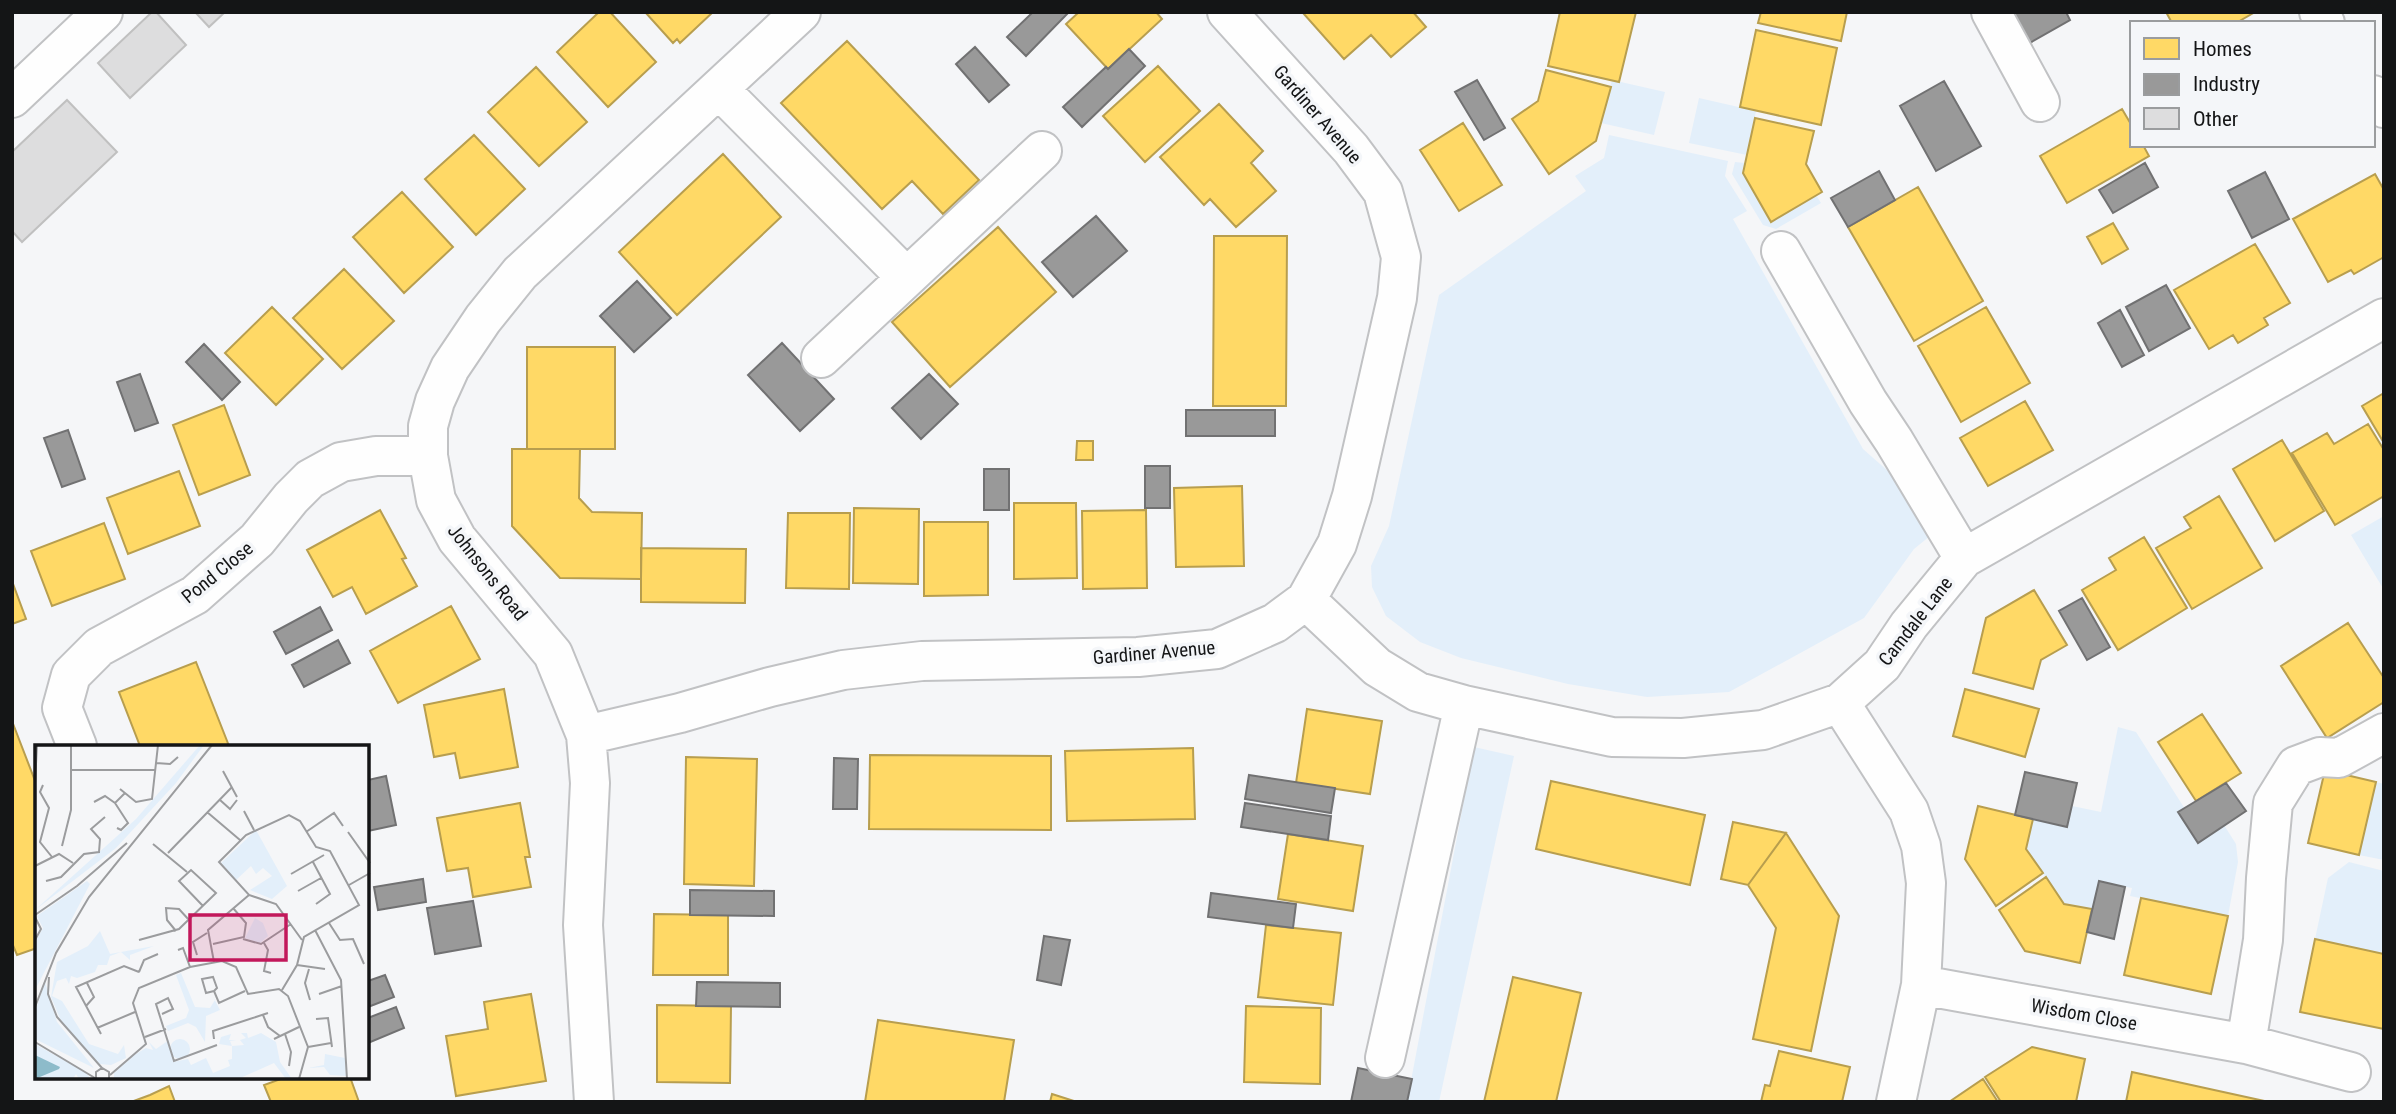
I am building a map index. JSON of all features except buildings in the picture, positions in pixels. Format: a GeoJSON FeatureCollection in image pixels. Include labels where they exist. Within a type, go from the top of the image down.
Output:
{"type":"FeatureCollection","features":[{"type":"Feature","properties":{"kind":"street"},"geometry":{"type":"LineString","coordinates":[[12,98],[103,12]]}},
{"type":"Feature","properties":{"kind":"street","name":"Johnsons Road"},"geometry":{"type":"LineString","coordinates":[[594,1102],[583,925],[590,783],[586,735],[553,654],[457,539],[436,500],[428,456],[428,426],[435,401],[450,368],[483,319],[520,273],[801,12]]}},
{"type":"Feature","properties":{"kind":"street","name":"Gardiner Avenue"},"geometry":{"type":"LineString","coordinates":[[586,735],[843,670],[922,661],[1139,657],[1217,649],[1275,623],[1306,600],[1337,544],[1352,496],[1397,298],[1401,257],[1383,192],[1351,149],[1227,12]]}},
{"type":"Feature","properties":{"kind":"street"},"geometry":{"type":"LineString","coordinates":[[1991,12],[2040,102]]}},
{"type":"Feature","properties":{"kind":"street"},"geometry":{"type":"LineString","coordinates":[[719,89],[906,277]]}},
{"type":"Feature","properties":{"kind":"street"},"geometry":{"type":"LineString","coordinates":[[821,358],[1042,152]]}},
{"type":"Feature","properties":{"kind":"street"},"geometry":{"type":"LineString","coordinates":[[1781,251],[1868,402],[1964,558]]}},
{"type":"Feature","properties":{"kind":"street","name":"Camdale Lane"},"geometry":{"type":"LineString","coordinates":[[1306,600],[1377,667],[1418,692],[1464,705],[1612,737],[1683,738],[1763,730],[1840,703],[1882,665],[1909,625],[1964,558],[2384,318]]}},
{"type":"Feature","properties":{"kind":"street","name":"Pond Close"},"geometry":{"type":"LineString","coordinates":[[76,745],[62,708],[71,675],[99,647],[195,595],[257,540],[310,479],[341,461],[376,456],[428,456]]}},
{"type":"Feature","properties":{"kind":"street"},"geometry":{"type":"LineString","coordinates":[[1840,703],[1909,811],[1921,846],[1926,883],[1922,985],[1896,1102]]}},
{"type":"Feature","properties":{"kind":"street"},"geometry":{"type":"LineString","coordinates":[[1385,1058],[1464,705]]}},
{"type":"Feature","properties":{"kind":"street"},"geometry":{"type":"LineString","coordinates":[[2246,1044],[2263,940],[2273,803],[2296,766],[2320,757],[2339,758],[2384,733]]}},
{"type":"Feature","properties":{"kind":"street","name":"Wisdom Close"},"geometry":{"type":"LineString","coordinates":[[1922,985],[2246,1044],[2351,1072]]}},
{"type":"Feature","properties":{"kind":"shaded area"},"geometry":{"type":"Polygon","coordinates":[[[1612,80],[1665,92],[1654,135],[1601,123],[1612,80]]]}},
{"type":"Feature","properties":{"kind":"shaded area"},"geometry":{"type":"Polygon","coordinates":[[[1699,98],[1756,111],[1747,155],[1689,143],[1699,98]]]}},
{"type":"Feature","properties":{"kind":"shaded area"},"geometry":{"type":"Polygon","coordinates":[[[1609,135],[1728,161],[1725,176],[1747,211],[1733,219],[1863,449],[1888,471],[1930,536],[1914,549],[1864,618],[1729,692],[1647,697],[1568,684],[1461,658],[1420,642],[1386,616],[1372,587],[1371,566],[1389,526],[1439,295],[1586,191],[1575,176],[1604,158],[1609,135]]]}},
{"type":"Feature","properties":{"kind":"shaded area"},"geometry":{"type":"Polygon","coordinates":[[[1735,162],[1745,163],[1743,173],[1771,221],[1816,195],[1821,203],[1776,229],[1763,225],[1732,174],[1735,162]]]}},
{"type":"Feature","properties":{"kind":"shaded area"},"geometry":{"type":"Polygon","coordinates":[[[2384,516],[2384,590],[2351,535],[2384,516]]]}},
{"type":"Feature","properties":{"kind":"shaded area"},"geometry":{"type":"Polygon","coordinates":[[[2118,727],[2136,732],[2185,809],[2224,825],[2236,844],[2238,862],[2228,916],[2130,896],[2132,888],[2100,882],[2092,909],[2064,904],[2026,849],[2033,819],[2067,827],[2072,806],[2101,812],[2118,727]]]}},
{"type":"Feature","properties":{"kind":"shaded area"},"geometry":{"type":"Polygon","coordinates":[[[1474,747],[1514,756],[1439,1102],[1407,1102],[1474,747]]]}},
{"type":"Feature","properties":{"kind":"shaded area"},"geometry":{"type":"Polygon","coordinates":[[[2376,782],[2384,784],[2384,860],[2359,855],[2376,782]]]}},
{"type":"Feature","properties":{"kind":"shaded area"},"geometry":{"type":"Polygon","coordinates":[[[2349,862],[2384,871],[2384,954],[2315,939],[2328,878],[2349,862]]]}}]}
